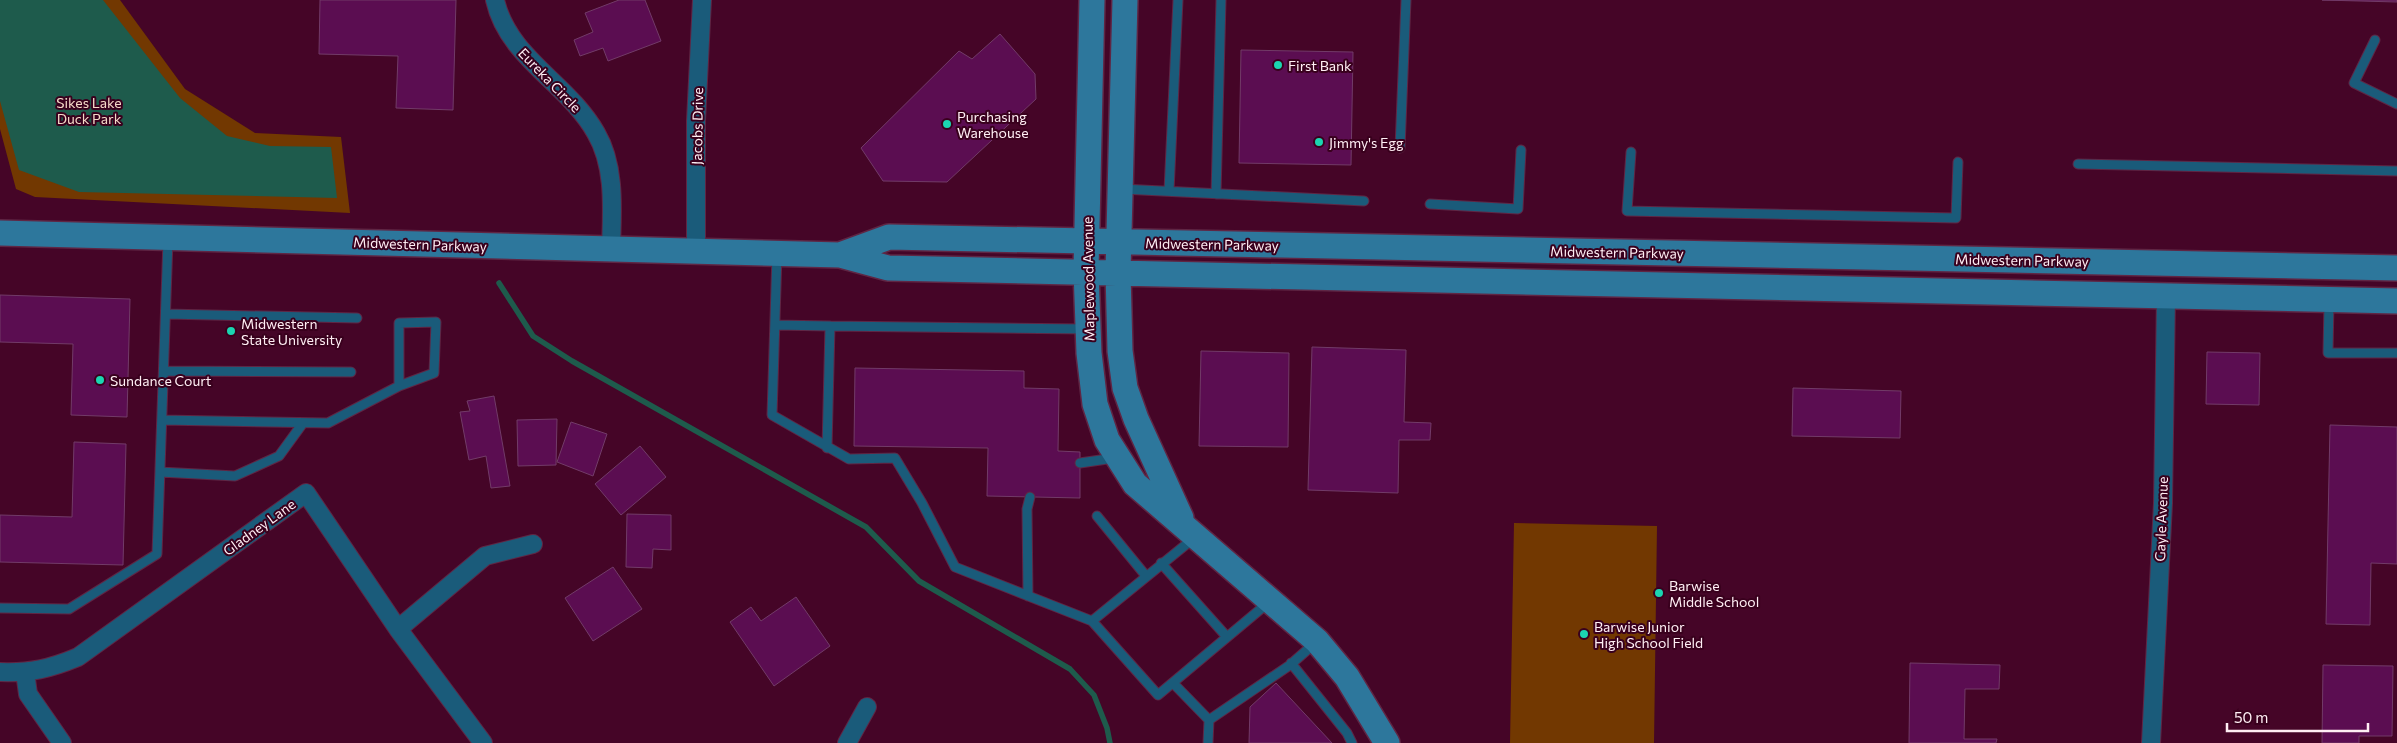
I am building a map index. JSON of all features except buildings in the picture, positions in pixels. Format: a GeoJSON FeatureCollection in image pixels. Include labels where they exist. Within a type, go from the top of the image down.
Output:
{"type":"FeatureCollection","features":[{"type":"Feature","properties":{"kind":"main road","name":"Maplewood Avenue"},"geometry":{"type":"LineString","coordinates":[[1092,0],[1086,271],[1088,329],[1095,404],[1107,440],[1135,484],[1318,641],[1347,677],[1386,743]]}},
{"type":"Feature","properties":{"kind":"main road","name":"Maplewood Avenue"},"geometry":{"type":"LineString","coordinates":[[1125,0],[1118,272],[1120,351],[1125,388],[1139,427],[1190,530]]}},
{"type":"Feature","properties":{"kind":"main road","name":"Midwestern Parkway"},"geometry":{"type":"LineString","coordinates":[[0,233],[840,255],[888,268],[2397,301]]}},
{"type":"Feature","properties":{"kind":"main road","name":"Midwestern Parkway"},"geometry":{"type":"LineString","coordinates":[[840,255],[889,237],[2397,268]]}},
{"type":"Feature","properties":{"kind":"main road"},"geometry":{"type":"LineString","coordinates":[[1563,251],[1563,282]]}},
{"type":"Feature","properties":{"kind":"main road"},"geometry":{"type":"LineString","coordinates":[[2011,260],[2011,292]]}},
{"type":"Feature","properties":{"kind":"main road"},"geometry":{"type":"LineString","coordinates":[[2166,264],[2166,295]]}},
{"type":"Feature","properties":{"kind":"street","name":"Eureka Circle"},"geometry":{"type":"LineString","coordinates":[[495,0],[497,9],[519,50],[575,103],[597,134],[612,185],[611,249]]}},
{"type":"Feature","properties":{"kind":"street","name":"Jacobs Drive"},"geometry":{"type":"LineString","coordinates":[[696,252],[696,121],[702,0]]}},
{"type":"Feature","properties":{"kind":"street","name":"Gayle Avenue"},"geometry":{"type":"LineString","coordinates":[[2150,743],[2163,503],[2166,295]]}},
{"type":"Feature","properties":{"kind":"street","name":"Gladney Lane"},"geometry":{"type":"LineString","coordinates":[[0,672],[25,672],[51,668],[78,657],[306,493],[477,741]]}},
{"type":"Feature","properties":{"kind":"street"},"geometry":{"type":"LineString","coordinates":[[398,629],[485,556],[533,544]]}},
{"type":"Feature","properties":{"kind":"street"},"geometry":{"type":"LineString","coordinates":[[25,672],[28,694],[62,743]]}},
{"type":"Feature","properties":{"kind":"street"},"geometry":{"type":"LineString","coordinates":[[847,743],[867,707]]}},
{"type":"Feature","properties":{"kind":"lane"},"geometry":{"type":"LineString","coordinates":[[1168,192],[1178,0]]}},
{"type":"Feature","properties":{"kind":"lane"},"geometry":{"type":"LineString","coordinates":[[1216,194],[1222,0]]}},
{"type":"Feature","properties":{"kind":"lane"},"geometry":{"type":"LineString","coordinates":[[1400,148],[1406,0]]}},
{"type":"Feature","properties":{"kind":"lane"},"geometry":{"type":"LineString","coordinates":[[2374,40],[2354,83],[2397,104]]}},
{"type":"Feature","properties":{"kind":"lane"},"geometry":{"type":"LineString","coordinates":[[1430,204],[1518,209],[1521,150]]}},
{"type":"Feature","properties":{"kind":"lane"},"geometry":{"type":"LineString","coordinates":[[1631,152],[1627,211],[1956,218],[1958,162]]}},
{"type":"Feature","properties":{"kind":"lane"},"geometry":{"type":"LineString","coordinates":[[2078,164],[2397,171]]}},
{"type":"Feature","properties":{"kind":"lane"},"geometry":{"type":"LineString","coordinates":[[1120,189],[1364,200]]}},
{"type":"Feature","properties":{"kind":"lane"},"geometry":{"type":"LineString","coordinates":[[0,608],[69,609],[157,554],[168,237]]}},
{"type":"Feature","properties":{"kind":"lane"},"geometry":{"type":"LineString","coordinates":[[777,254],[772,415],[849,459],[895,458],[922,503],[955,567],[1092,621],[1158,695],[1271,601]]}},
{"type":"Feature","properties":{"kind":"lane"},"geometry":{"type":"LineString","coordinates":[[2329,299],[2328,353],[2397,354]]}},
{"type":"Feature","properties":{"kind":"lane"},"geometry":{"type":"LineString","coordinates":[[166,314],[356,318]]}},
{"type":"Feature","properties":{"kind":"lane"},"geometry":{"type":"LineString","coordinates":[[162,420],[328,423],[399,386],[434,373],[436,322],[399,323],[399,386]]}},
{"type":"Feature","properties":{"kind":"lane"},"geometry":{"type":"LineString","coordinates":[[775,324],[1088,329]]}},
{"type":"Feature","properties":{"kind":"lane"},"geometry":{"type":"LineString","coordinates":[[827,448],[830,326]]}},
{"type":"Feature","properties":{"kind":"lane"},"geometry":{"type":"LineString","coordinates":[[164,371],[351,372]]}},
{"type":"Feature","properties":{"kind":"lane"},"geometry":{"type":"LineString","coordinates":[[160,472],[235,476],[279,456],[304,423]]}},
{"type":"Feature","properties":{"kind":"lane"},"geometry":{"type":"LineString","coordinates":[[1080,464],[1118,457]]}},
{"type":"Feature","properties":{"kind":"lane"},"geometry":{"type":"LineString","coordinates":[[1028,596],[1027,509],[1030,497]]}},
{"type":"Feature","properties":{"kind":"lane"},"geometry":{"type":"LineString","coordinates":[[1097,516],[1146,576]]}},
{"type":"Feature","properties":{"kind":"lane"},"geometry":{"type":"LineString","coordinates":[[1092,621],[1161,563],[1190,530]]}},
{"type":"Feature","properties":{"kind":"lane"},"geometry":{"type":"LineString","coordinates":[[1161,563],[1228,637]]}},
{"type":"Feature","properties":{"kind":"lane"},"geometry":{"type":"LineString","coordinates":[[1208,720],[1291,663],[1318,641]]}},
{"type":"Feature","properties":{"kind":"lane"},"geometry":{"type":"LineString","coordinates":[[1291,663],[1347,733],[1352,743]]}},
{"type":"Feature","properties":{"kind":"lane"},"geometry":{"type":"LineString","coordinates":[[1173,683],[1208,720],[1208,743]]}},
{"type":"Feature","properties":{"kind":"green space","name":"Sikes Lake Duck Park"},"geometry":{"type":"Polygon","coordinates":[[[0,0],[120,0],[185,89],[255,133],[341,137],[350,213],[35,197],[16,189],[0,129],[0,0]]]}},
{"type":"Feature","properties":{"kind":"green space","name":"Barwise Junior High School Field"},"geometry":{"type":"Polygon","coordinates":[[[1514,523],[1657,526],[1654,743],[1510,743],[1514,523]]]}},
{"type":"Feature","properties":{"kind":"shaded area","name":"Sikes Lake Duck Park"},"geometry":{"type":"Polygon","coordinates":[[[0,0],[103,0],[180,98],[227,136],[270,146],[331,147],[337,198],[79,192],[19,170],[0,101],[0,0]]]}},
{"type":"Feature","properties":{"kind":"waterway"},"geometry":{"type":"LineString","coordinates":[[499,283],[533,336],[572,361],[866,527],[919,581],[1070,669],[1094,695],[1107,728],[1110,743]]}},
{"type":"Feature","properties":{"kind":"place","name":"First Bank"},"geometry":{"type":"Point","coordinates":[1278,65]}},
{"type":"Feature","properties":{"kind":"place","name":"Purchasing Warehouse"},"geometry":{"type":"Point","coordinates":[947,124]}},
{"type":"Feature","properties":{"kind":"place","name":"Jimmy's Egg"},"geometry":{"type":"Point","coordinates":[1319,142]}},
{"type":"Feature","properties":{"kind":"place","name":"Midwestern State University"},"geometry":{"type":"Point","coordinates":[231,331]}},
{"type":"Feature","properties":{"kind":"place","name":"Sundance Court"},"geometry":{"type":"Point","coordinates":[100,380]}},
{"type":"Feature","properties":{"kind":"place","name":"Barwise Middle School"},"geometry":{"type":"Point","coordinates":[1659,593]}},
{"type":"Feature","properties":{"kind":"place","name":"Barwise Junior High School Field"},"geometry":{"type":"Point","coordinates":[1584,634]}}]}
